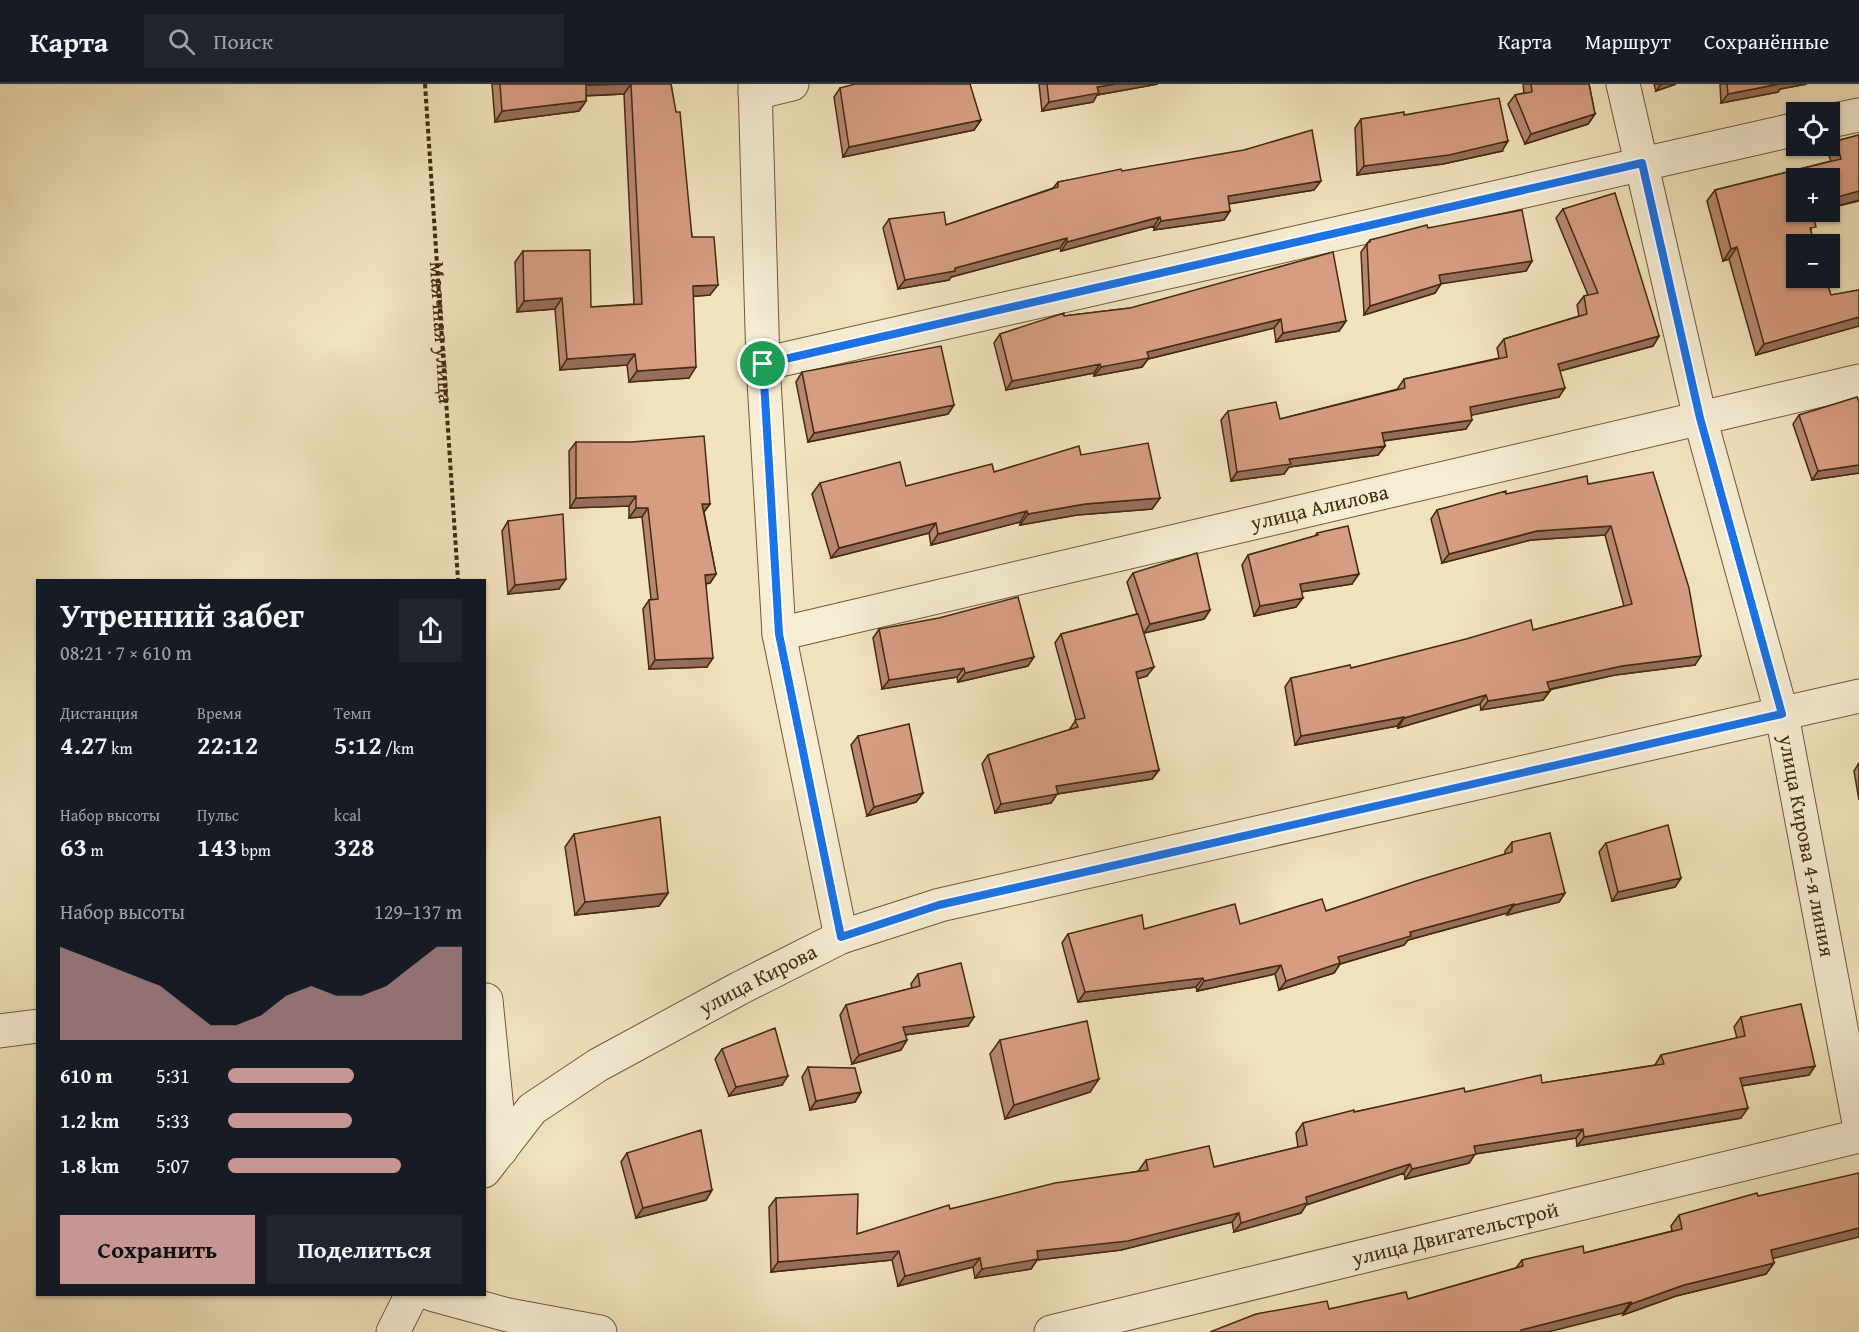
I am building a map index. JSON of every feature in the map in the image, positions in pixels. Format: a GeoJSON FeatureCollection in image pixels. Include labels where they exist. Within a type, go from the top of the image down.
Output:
{"type":"FeatureCollection","features":[{"type":"Feature","properties":{"kind":"street"},"geometry":{"type":"LineString","coordinates":[[792,84],[755,88],[763,364],[779,634],[841,937]]}},
{"type":"Feature","properties":{"kind":"street","name":"улица Кирова 4-я линия"},"geometry":{"type":"LineString","coordinates":[[1623,84],[1700,418],[1782,714],[1859,1123]]}},
{"type":"Feature","properties":{"kind":"street"},"geometry":{"type":"LineString","coordinates":[[1840,119],[1859,115]]}},
{"type":"Feature","properties":{"kind":"street"},"geometry":{"type":"LineString","coordinates":[[763,364],[1786,131]]}},
{"type":"Feature","properties":{"kind":"street","name":"улица Алилова"},"geometry":{"type":"LineString","coordinates":[[779,634],[1859,381]]}},
{"type":"Feature","properties":{"kind":"street","name":"улица Кирова"},"geometry":{"type":"LineString","coordinates":[[493,1160],[532,1109],[598,1065],[841,937],[939,905],[1859,696]]}},
{"type":"Feature","properties":{"kind":"street"},"geometry":{"type":"LineString","coordinates":[[486,1020],[493,1160]]}},
{"type":"Feature","properties":{"kind":"street"},"geometry":{"type":"LineString","coordinates":[[0,1031],[36,1026]]}},
{"type":"Feature","properties":{"kind":"street","name":"улица Двигательстрой"},"geometry":{"type":"LineString","coordinates":[[1051,1332],[1859,1136]]}},
{"type":"Feature","properties":{"kind":"street"},"geometry":{"type":"LineString","coordinates":[[393,1332],[410,1296]]}},
{"type":"Feature","properties":{"kind":"street"},"geometry":{"type":"LineString","coordinates":[[438,1296],[508,1315],[600,1332]]}},
{"type":"Feature","properties":{"kind":"path","name":"Маячная улица"},"geometry":{"type":"LineString","coordinates":[[425,84],[458,579]]}},
{"type":"Feature","properties":{"kind":"building"},"geometry":{"type":"Polygon","coordinates":[[[500,84],[621,84],[586,85],[586,101],[502,111],[500,84]]]}},
{"type":"Feature","properties":{"kind":"building"},"geometry":{"type":"Polygon","coordinates":[[[631,84],[671,84],[676,112],[680,112],[692,237],[714,237],[718,285],[693,286],[696,367],[637,371],[635,354],[567,359],[562,298],[524,301],[523,251],[590,250],[591,307],[642,304],[631,84]]]}},
{"type":"Feature","properties":{"kind":"building"},"geometry":{"type":"Polygon","coordinates":[[[855,84],[970,84],[981,120],[849,147],[840,88],[855,84]]]}},
{"type":"Feature","properties":{"kind":"building"},"geometry":{"type":"Polygon","coordinates":[[[1047,84],[1115,84],[1097,87],[1099,93],[1049,102],[1047,84]]]}},
{"type":"Feature","properties":{"kind":"building"},"geometry":{"type":"Polygon","coordinates":[[[1531,84],[1589,84],[1595,114],[1531,134],[1515,95],[1532,92],[1531,84]]]}},
{"type":"Feature","properties":{"kind":"building"},"geometry":{"type":"Polygon","coordinates":[[[1727,84],[1779,84],[1728,94],[1727,84]]]}},
{"type":"Feature","properties":{"kind":"building"},"geometry":{"type":"Polygon","coordinates":[[[1499,98],[1508,141],[1449,155],[1364,166],[1361,119],[1404,112],[1404,115],[1499,98]]]}},
{"type":"Feature","properties":{"kind":"building"},"geometry":{"type":"Polygon","coordinates":[[[1312,130],[1321,181],[1228,196],[1230,211],[1161,221],[1160,217],[1067,242],[1067,238],[955,268],[955,271],[905,280],[889,219],[944,212],[946,225],[1058,187],[1058,182],[1121,169],[1122,171],[1244,150],[1312,130]]]}},
{"type":"Feature","properties":{"kind":"building"},"geometry":{"type":"Polygon","coordinates":[[[1859,135],[1859,191],[1840,196],[1840,168],[1804,168],[1841,159],[1840,140],[1859,135]]]}},
{"type":"Feature","properties":{"kind":"building"},"geometry":{"type":"Polygon","coordinates":[[[1786,173],[1786,222],[1815,222],[1816,227],[1810,228],[1812,234],[1786,234],[1786,288],[1829,288],[1831,295],[1859,290],[1859,317],[1764,344],[1737,247],[1731,249],[1715,190],[1786,173]]]}},
{"type":"Feature","properties":{"kind":"building"},"geometry":{"type":"Polygon","coordinates":[[[1615,193],[1659,336],[1558,364],[1565,388],[1470,407],[1472,420],[1382,433],[1385,446],[1289,459],[1291,464],[1237,472],[1228,411],[1276,402],[1280,419],[1405,388],[1404,379],[1507,357],[1504,339],[1587,314],[1584,296],[1598,293],[1563,209],[1615,193]]]}},
{"type":"Feature","properties":{"kind":"building"},"geometry":{"type":"Polygon","coordinates":[[[1522,210],[1532,261],[1439,275],[1441,284],[1370,306],[1367,243],[1370,240],[1427,225],[1428,228],[1522,210]]]}},
{"type":"Feature","properties":{"kind":"building"},"geometry":{"type":"Polygon","coordinates":[[[1333,252],[1346,321],[1283,333],[1281,319],[1147,352],[1149,358],[1101,367],[1100,364],[1012,381],[1000,334],[1064,313],[1064,316],[1130,308],[1333,252]]]}},
{"type":"Feature","properties":{"kind":"building"},"geometry":{"type":"Polygon","coordinates":[[[941,346],[954,405],[814,433],[802,372],[941,346]]]}},
{"type":"Feature","properties":{"kind":"building"},"geometry":{"type":"Polygon","coordinates":[[[1857,397],[1859,402],[1859,465],[1818,471],[1799,415],[1857,397]]]}},
{"type":"Feature","properties":{"kind":"building"},"geometry":{"type":"Polygon","coordinates":[[[704,436],[710,504],[702,504],[716,574],[705,575],[713,658],[655,660],[649,600],[658,599],[648,508],[636,508],[636,496],[576,498],[576,442],[632,442],[704,436]]]}},
{"type":"Feature","properties":{"kind":"building"},"geometry":{"type":"Polygon","coordinates":[[[1148,443],[1160,498],[1085,504],[1028,514],[1027,511],[938,534],[936,523],[839,548],[820,483],[900,462],[906,486],[992,464],[994,472],[1079,446],[1081,455],[1148,443]]]}},
{"type":"Feature","properties":{"kind":"building"},"geometry":{"type":"Polygon","coordinates":[[[1653,472],[1689,588],[1701,656],[1622,666],[1547,682],[1550,691],[1488,701],[1486,695],[1404,718],[1301,736],[1291,678],[1350,665],[1351,668],[1531,620],[1533,630],[1632,604],[1611,526],[1537,531],[1449,554],[1437,510],[1506,491],[1506,494],[1587,476],[1588,484],[1653,472]]]}},
{"type":"Feature","properties":{"kind":"building"},"geometry":{"type":"Polygon","coordinates":[[[563,514],[566,579],[515,585],[508,521],[563,514]]]}},
{"type":"Feature","properties":{"kind":"building"},"geometry":{"type":"Polygon","coordinates":[[[1348,526],[1359,574],[1300,584],[1303,598],[1260,606],[1248,555],[1318,535],[1317,533],[1348,526]]]}},
{"type":"Feature","properties":{"kind":"building"},"geometry":{"type":"Polygon","coordinates":[[[1197,553],[1210,610],[1150,624],[1133,573],[1197,553]]]}},
{"type":"Feature","properties":{"kind":"building"},"geometry":{"type":"Polygon","coordinates":[[[1018,597],[1034,657],[965,673],[964,668],[889,680],[879,629],[939,618],[1018,597]]]}},
{"type":"Feature","properties":{"kind":"building"},"geometry":{"type":"Polygon","coordinates":[[[1138,614],[1154,667],[1136,672],[1159,770],[1056,786],[1058,794],[1001,804],[988,755],[1078,727],[1075,720],[1085,718],[1061,634],[1138,614]]]}},
{"type":"Feature","properties":{"kind":"building"},"geometry":{"type":"Polygon","coordinates":[[[909,724],[923,793],[874,807],[858,736],[909,724]]]}},
{"type":"Feature","properties":{"kind":"building"},"geometry":{"type":"Polygon","coordinates":[[[660,817],[668,893],[585,902],[574,834],[660,817]]]}},
{"type":"Feature","properties":{"kind":"building"},"geometry":{"type":"Polygon","coordinates":[[[1668,825],[1681,878],[1618,892],[1606,843],[1668,825]]]}},
{"type":"Feature","properties":{"kind":"building"},"geometry":{"type":"Polygon","coordinates":[[[1550,833],[1565,893],[1410,932],[1411,936],[1338,957],[1340,963],[1286,981],[1281,965],[1204,981],[1203,978],[1085,992],[1068,934],[1142,915],[1144,929],[1235,904],[1240,924],[1322,899],[1326,911],[1512,852],[1512,842],[1550,833]]]}},
{"type":"Feature","properties":{"kind":"building"},"geometry":{"type":"Polygon","coordinates":[[[961,963],[974,1017],[903,1027],[907,1040],[859,1055],[846,1005],[920,986],[918,974],[961,963]]]}},
{"type":"Feature","properties":{"kind":"building"},"geometry":{"type":"Polygon","coordinates":[[[1801,1004],[1815,1066],[1740,1078],[1748,1108],[1584,1137],[1583,1129],[1474,1146],[1476,1154],[1412,1169],[1410,1164],[1306,1197],[1307,1203],[1241,1223],[1239,1213],[1128,1241],[1037,1251],[1038,1259],[982,1269],[980,1258],[905,1276],[899,1251],[778,1262],[776,1198],[858,1194],[857,1234],[949,1205],[950,1209],[1055,1183],[1148,1170],[1146,1160],[1209,1146],[1214,1167],[1307,1145],[1303,1123],[1354,1110],[1354,1112],[1464,1088],[1465,1092],[1541,1075],[1542,1083],[1664,1064],[1661,1055],[1745,1036],[1741,1017],[1801,1004]]]}},
{"type":"Feature","properties":{"kind":"building"},"geometry":{"type":"Polygon","coordinates":[[[1087,1021],[1099,1079],[1014,1105],[1000,1040],[1087,1021]]]}},
{"type":"Feature","properties":{"kind":"building"},"geometry":{"type":"Polygon","coordinates":[[[775,1028],[788,1076],[736,1087],[722,1049],[775,1028]]]}},
{"type":"Feature","properties":{"kind":"building"},"geometry":{"type":"Polygon","coordinates":[[[808,1067],[855,1068],[861,1092],[816,1101],[808,1067]]]}},
{"type":"Feature","properties":{"kind":"building"},"geometry":{"type":"Polygon","coordinates":[[[701,1130],[712,1190],[643,1208],[627,1153],[701,1130]]]}},
{"type":"Feature","properties":{"kind":"building"},"geometry":{"type":"Polygon","coordinates":[[[1859,1173],[1859,1228],[1771,1250],[1774,1263],[1684,1285],[1631,1304],[1631,1302],[1521,1330],[1521,1332],[1210,1332],[1256,1314],[1327,1301],[1329,1309],[1406,1292],[1408,1299],[1523,1266],[1522,1260],[1583,1246],[1584,1253],[1682,1229],[1679,1215],[1757,1193],[1758,1196],[1859,1173]]]}},
{"type":"Feature","properties":{"kind":"route"},"geometry":{"type":"LineString","coordinates":[[1642,163],[1700,418],[1782,714],[939,905],[841,937],[779,634],[763,364],[1642,163]]}}]}
